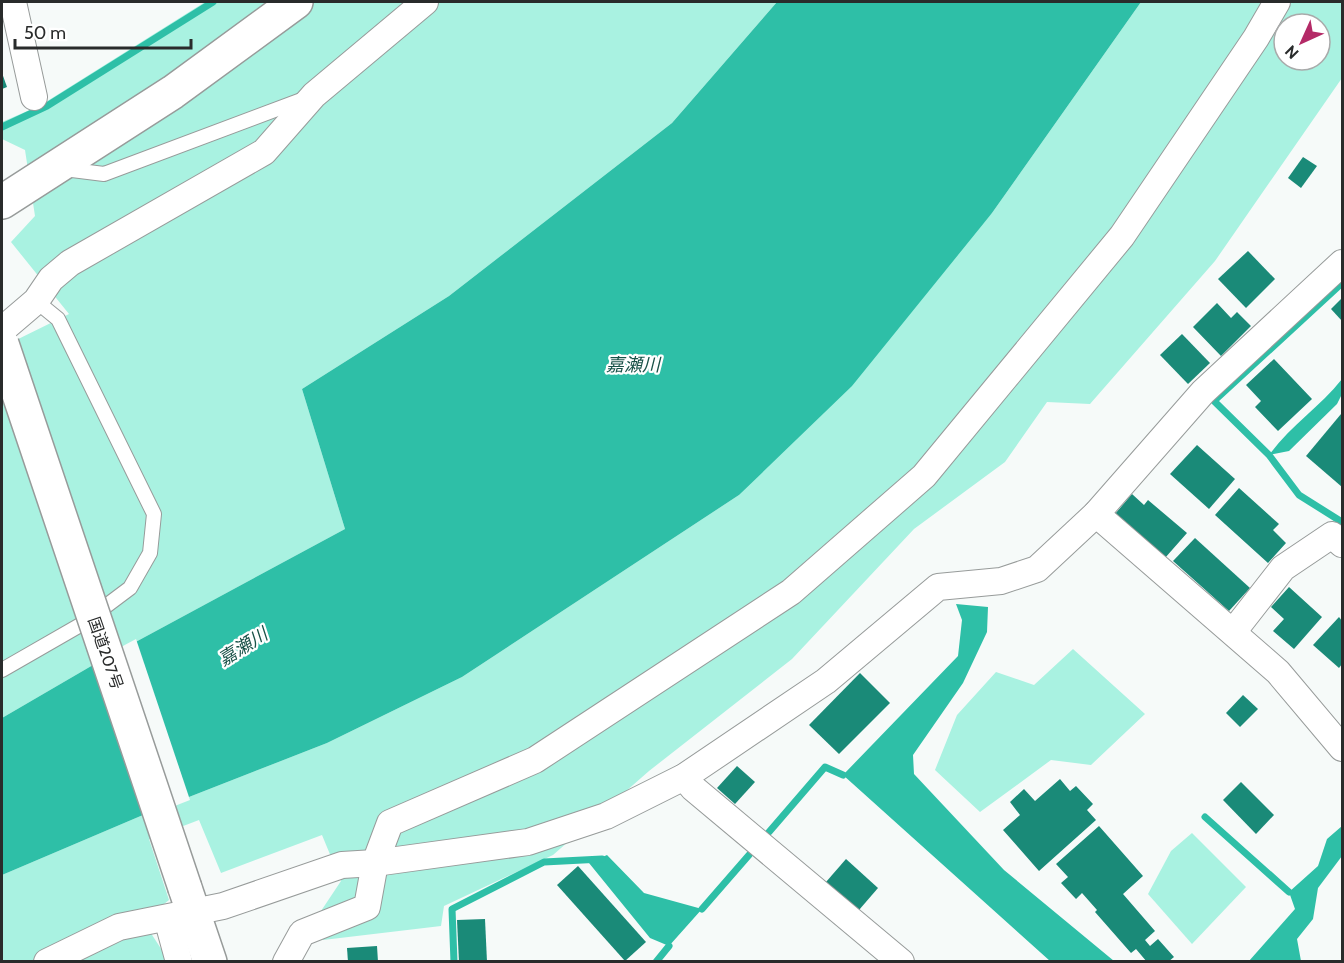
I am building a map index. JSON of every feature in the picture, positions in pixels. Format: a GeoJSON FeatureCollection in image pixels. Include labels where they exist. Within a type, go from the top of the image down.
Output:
{"type":"FeatureCollection","features":[{"type":"Feature","properties":{"kind":"main road"},"geometry":{"type":"LineString","coordinates":[[2,202],[173,92],[296,2]]}},
{"type":"Feature","properties":{"kind":"main road","name":"国道207号"},"geometry":{"type":"LineString","coordinates":[[2,344],[182,906],[210,962]]}},
{"type":"Feature","properties":{"kind":"street"},"geometry":{"type":"LineString","coordinates":[[13,2],[34,97]]}},
{"type":"Feature","properties":{"kind":"street"},"geometry":{"type":"LineString","coordinates":[[2,330],[36,302],[51,279],[70,263],[264,152],[314,95],[425,2]]}},
{"type":"Feature","properties":{"kind":"street"},"geometry":{"type":"LineString","coordinates":[[286,962],[302,933],[368,907],[375,863],[390,823],[535,760],[791,592],[924,476],[1122,236],[1256,38],[1277,2]]}},
{"type":"Feature","properties":{"kind":"street"},"geometry":{"type":"LineString","coordinates":[[47,962],[118,927],[182,906],[223,906],[342,865],[375,863],[528,842],[606,816],[684,777],[826,681],[938,586],[1001,581],[1037,569],[1096,514],[1203,392],[1342,263]]}},
{"type":"Feature","properties":{"kind":"street"},"geometry":{"type":"LineString","coordinates":[[1096,514],[1278,672],[1342,748]]}},
{"type":"Feature","properties":{"kind":"street"},"geometry":{"type":"LineString","coordinates":[[1233,633],[1283,568],[1332,535],[1342,544]]}},
{"type":"Feature","properties":{"kind":"street"},"geometry":{"type":"LineString","coordinates":[[684,777],[693,788],[901,962]]}},
{"type":"Feature","properties":{"kind":"street"},"geometry":{"type":"LineString","coordinates":[[179,962],[182,906]]}},
{"type":"Feature","properties":{"kind":"lane"},"geometry":{"type":"LineString","coordinates":[[55,167],[104,174],[314,95]]}},
{"type":"Feature","properties":{"kind":"lane"},"geometry":{"type":"LineString","coordinates":[[2,670],[82,624],[130,588],[150,553],[154,514],[58,320],[36,302]]}},
{"type":"Feature","properties":{"kind":"shaded area"},"geometry":{"type":"Polygon","coordinates":[[[205,2],[777,2],[672,123],[449,296],[302,389],[345,529],[93,665],[2,718],[2,347],[69,314],[11,242],[35,216],[25,150],[2,139],[2,122],[41,105],[205,2]]]}},
{"type":"Feature","properties":{"kind":"shaded area"},"geometry":{"type":"Polygon","coordinates":[[[1141,2],[1342,2],[1342,78],[1215,261],[1090,404],[1047,402],[1005,462],[914,529],[792,659],[649,771],[553,855],[444,906],[441,926],[323,940],[319,914],[341,881],[322,835],[221,873],[199,820],[149,839],[169,900],[143,921],[169,961],[2,962],[2,875],[143,815],[327,743],[462,677],[739,495],[992,213],[1141,2]]]}},
{"type":"Feature","properties":{"kind":"shaded area"},"geometry":{"type":"Polygon","coordinates":[[[1073,649],[1145,714],[1091,765],[1051,760],[980,812],[935,770],[957,715],[996,672],[1034,685],[1073,649]]]}},
{"type":"Feature","properties":{"kind":"shaded area"},"geometry":{"type":"Polygon","coordinates":[[[1192,833],[1246,887],[1192,944],[1148,894],[1171,851],[1192,833]]]}},
{"type":"Feature","properties":{"kind":"water","name":"嘉瀬川"},"geometry":{"type":"Polygon","coordinates":[[[777,2],[1141,2],[992,213],[852,386],[739,495],[462,677],[327,743],[143,815],[2,875],[2,718],[93,665],[345,529],[302,389],[449,296],[672,123],[777,2]]]}},
{"type":"Feature","properties":{"kind":"water"},"geometry":{"type":"Polygon","coordinates":[[[1342,379],[1342,394],[1337,404],[1289,451],[1269,455],[1287,434],[1342,379]]]}},
{"type":"Feature","properties":{"kind":"water"},"geometry":{"type":"Polygon","coordinates":[[[956,604],[988,607],[987,632],[963,683],[913,755],[914,774],[1004,870],[1114,961],[1050,961],[843,775],[958,656],[962,620],[956,604]]]}},
{"type":"Feature","properties":{"kind":"water"},"geometry":{"type":"Polygon","coordinates":[[[1342,826],[1342,856],[1318,888],[1313,919],[1297,939],[1301,961],[1249,961],[1295,909],[1289,892],[1318,866],[1327,839],[1342,826]]]}},
{"type":"Feature","properties":{"kind":"water"},"geometry":{"type":"Polygon","coordinates":[[[607,855],[644,893],[702,909],[669,946],[650,938],[589,863],[607,855]]]}},
{"type":"Feature","properties":{"kind":"pier"},"geometry":{"type":"Polygon","coordinates":[[[136,639],[190,800],[144,818],[93,662],[136,639]]]}},
{"type":"Feature","properties":{"kind":"building"},"geometry":{"type":"Polygon","coordinates":[[[2,73],[7,87],[2,89],[2,73]]]}},
{"type":"Feature","properties":{"kind":"building"},"geometry":{"type":"Polygon","coordinates":[[[1303,157],[1317,166],[1301,188],[1288,178],[1303,157]]]}},
{"type":"Feature","properties":{"kind":"building"},"geometry":{"type":"Polygon","coordinates":[[[1248,251],[1275,279],[1246,308],[1218,279],[1248,251]]]}},
{"type":"Feature","properties":{"kind":"building"},"geometry":{"type":"Polygon","coordinates":[[[1342,298],[1342,321],[1331,309],[1342,298]]]}},
{"type":"Feature","properties":{"kind":"building"},"geometry":{"type":"Polygon","coordinates":[[[1217,303],[1231,318],[1237,312],[1251,326],[1221,356],[1193,327],[1217,303]]]}},
{"type":"Feature","properties":{"kind":"building"},"geometry":{"type":"Polygon","coordinates":[[[1182,334],[1210,363],[1188,384],[1160,355],[1182,334]]]}},
{"type":"Feature","properties":{"kind":"building"},"geometry":{"type":"Polygon","coordinates":[[[1274,359],[1312,399],[1278,431],[1255,407],[1261,401],[1246,385],[1274,359]]]}},
{"type":"Feature","properties":{"kind":"building"},"geometry":{"type":"Polygon","coordinates":[[[1342,415],[1342,487],[1306,456],[1342,415]]]}},
{"type":"Feature","properties":{"kind":"building"},"geometry":{"type":"Polygon","coordinates":[[[1197,445],[1235,479],[1209,509],[1170,474],[1197,445]]]}},
{"type":"Feature","properties":{"kind":"building"},"geometry":{"type":"Polygon","coordinates":[[[1239,488],[1279,524],[1273,530],[1286,543],[1268,563],[1215,515],[1239,488]]]}},
{"type":"Feature","properties":{"kind":"building"},"geometry":{"type":"Polygon","coordinates":[[[1132,494],[1144,505],[1148,500],[1187,533],[1165,558],[1115,514],[1132,494]]]}},
{"type":"Feature","properties":{"kind":"building"},"geometry":{"type":"Polygon","coordinates":[[[1195,538],[1250,588],[1229,611],[1173,561],[1195,538]]]}},
{"type":"Feature","properties":{"kind":"building"},"geometry":{"type":"Polygon","coordinates":[[[1289,587],[1322,617],[1294,649],[1273,631],[1284,619],[1271,607],[1289,587]]]}},
{"type":"Feature","properties":{"kind":"building"},"geometry":{"type":"Polygon","coordinates":[[[1339,617],[1342,621],[1342,664],[1339,668],[1313,645],[1339,617]]]}},
{"type":"Feature","properties":{"kind":"building"},"geometry":{"type":"Polygon","coordinates":[[[860,673],[890,703],[839,754],[809,725],[860,673]]]}},
{"type":"Feature","properties":{"kind":"building"},"geometry":{"type":"Polygon","coordinates":[[[1243,695],[1258,709],[1240,727],[1226,713],[1243,695]]]}},
{"type":"Feature","properties":{"kind":"building"},"geometry":{"type":"Polygon","coordinates":[[[737,766],[755,782],[735,804],[717,788],[737,766]]]}},
{"type":"Feature","properties":{"kind":"building"},"geometry":{"type":"Polygon","coordinates":[[[1060,779],[1070,791],[1076,786],[1093,804],[1087,810],[1096,820],[1039,871],[1003,830],[1020,815],[1010,802],[1024,789],[1035,801],[1060,779]]]}},
{"type":"Feature","properties":{"kind":"building"},"geometry":{"type":"Polygon","coordinates":[[[1241,782],[1274,815],[1256,834],[1223,800],[1241,782]]]}},
{"type":"Feature","properties":{"kind":"building"},"geometry":{"type":"Polygon","coordinates":[[[1099,826],[1143,876],[1123,894],[1155,931],[1145,940],[1150,946],[1158,939],[1174,957],[1168,962],[1147,962],[1136,949],[1131,953],[1095,912],[1097,910],[1082,893],[1076,899],[1061,883],[1068,877],[1056,864],[1099,826]]]}},
{"type":"Feature","properties":{"kind":"building"},"geometry":{"type":"Polygon","coordinates":[[[846,859],[878,888],[859,910],[826,882],[846,859]]]}},
{"type":"Feature","properties":{"kind":"building"},"geometry":{"type":"Polygon","coordinates":[[[578,866],[646,942],[625,961],[557,885],[578,866]]]}},
{"type":"Feature","properties":{"kind":"building"},"geometry":{"type":"Polygon","coordinates":[[[485,919],[487,962],[459,962],[457,920],[485,919]]]}},
{"type":"Feature","properties":{"kind":"building"},"geometry":{"type":"Polygon","coordinates":[[[377,946],[378,962],[348,962],[347,948],[377,946]]]}},
{"type":"Feature","properties":{"kind":"waterway"},"geometry":{"type":"LineString","coordinates":[[2,127],[47,106],[213,2]]}},
{"type":"Feature","properties":{"kind":"waterway"},"geometry":{"type":"LineString","coordinates":[[1342,283],[1214,401],[1269,455],[1299,495],[1342,522]]}},
{"type":"Feature","properties":{"kind":"waterway"},"geometry":{"type":"LineString","coordinates":[[769,832],[825,767],[843,775]]}},
{"type":"Feature","properties":{"kind":"waterway"},"geometry":{"type":"LineString","coordinates":[[1205,817],[1289,892]]}},
{"type":"Feature","properties":{"kind":"waterway"},"geometry":{"type":"LineString","coordinates":[[702,909],[749,855]]}},
{"type":"Feature","properties":{"kind":"waterway"},"geometry":{"type":"LineString","coordinates":[[454,962],[452,909],[544,862],[602,859]]}},
{"type":"Feature","properties":{"kind":"waterway"},"geometry":{"type":"LineString","coordinates":[[656,962],[669,946]]}}]}
